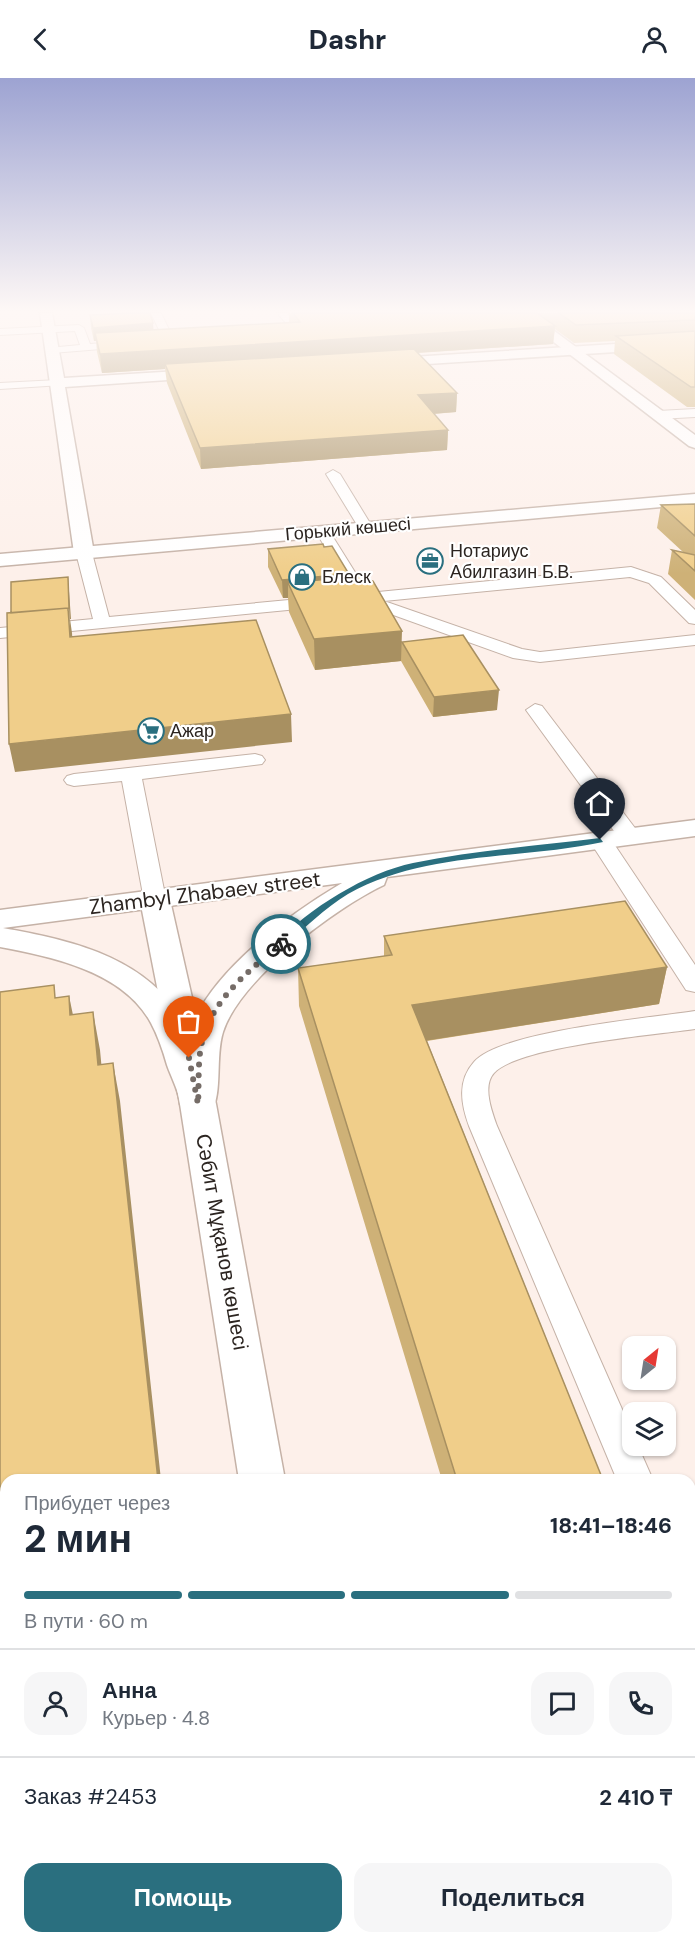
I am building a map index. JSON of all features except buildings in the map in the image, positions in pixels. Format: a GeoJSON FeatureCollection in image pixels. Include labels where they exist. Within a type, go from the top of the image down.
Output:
{"type":"FeatureCollection","features":[{"type":"Feature","properties":{"kind":"street"},"geometry":{"type":"LineString","coordinates":[[61,400],[84,553]]}},
{"type":"Feature","properties":{"kind":"street"},"geometry":{"type":"LineString","coordinates":[[638,400],[695,442]]}},
{"type":"Feature","properties":{"kind":"street","name":"Горький көшесі"},"geometry":{"type":"LineString","coordinates":[[0,560],[695,499]]}},
{"type":"Feature","properties":{"kind":"street","name":"Zhambyl Zhabaev street"},"geometry":{"type":"LineString","coordinates":[[0,919],[695,828]]}},
{"type":"Feature","properties":{"kind":"street"},"geometry":{"type":"LineString","coordinates":[[198,1104],[201,1051],[207,1028],[219,1004],[238,980],[327,904],[368,881],[413,865]]}},
{"type":"Feature","properties":{"kind":"street","name":"Сәбит Мұқанов көшесі"},"geometry":{"type":"LineString","coordinates":[[154,900],[198,1104],[261,1474]]}},
{"type":"Feature","properties":{"kind":"street"},"geometry":{"type":"LineString","coordinates":[[0,937],[63,951],[98,964],[129,981],[145,993],[163,1014],[198,1104]]}},
{"type":"Feature","properties":{"kind":"lane"},"geometry":{"type":"LineString","coordinates":[[658,415],[695,413]]}},
{"type":"Feature","properties":{"kind":"lane"},"geometry":{"type":"LineString","coordinates":[[333,474],[366,528]]}},
{"type":"Feature","properties":{"kind":"lane"},"geometry":{"type":"LineString","coordinates":[[323,532],[364,598],[529,656],[695,640]]}},
{"type":"Feature","properties":{"kind":"lane"},"geometry":{"type":"LineString","coordinates":[[84,553],[102,623]]}},
{"type":"Feature","properties":{"kind":"lane"},"geometry":{"type":"LineString","coordinates":[[0,633],[631,572],[655,580],[695,619]]}},
{"type":"Feature","properties":{"kind":"lane"},"geometry":{"type":"LineString","coordinates":[[535,710],[630,837]]}},
{"type":"Feature","properties":{"kind":"lane"},"geometry":{"type":"LineString","coordinates":[[74,780],[255,760]]}},
{"type":"Feature","properties":{"kind":"lane"},"geometry":{"type":"LineString","coordinates":[[131,774],[154,900]]}},
{"type":"Feature","properties":{"kind":"lane"},"geometry":{"type":"LineString","coordinates":[[600,840],[695,984]]}},
{"type":"Feature","properties":{"kind":"lane"},"geometry":{"type":"LineString","coordinates":[[632,1474],[483,1126],[474,1098],[475,1085],[479,1073],[497,1056],[529,1047],[695,1020]]}},
{"type":"Feature","properties":{"kind":"way so far"},"geometry":{"type":"LineString","coordinates":[[189,1058],[198,1104],[201,1051],[207,1028],[219,1004],[238,980],[281,944]]}},
{"type":"Feature","properties":{"kind":"place","name":"Нотариус Абилгазин Б.В."},"geometry":{"type":"Point","coordinates":[430,561]}},
{"type":"Feature","properties":{"kind":"place","name":"Блеск"},"geometry":{"type":"Point","coordinates":[302,577]}},
{"type":"Feature","properties":{"kind":"place","name":"Ажар"},"geometry":{"type":"Point","coordinates":[151,731]}},
{"type":"Feature","properties":{"kind":"route"},"geometry":{"type":"LineString","coordinates":[[281,944],[327,904],[347,891],[413,865],[600,840]]}}]}
